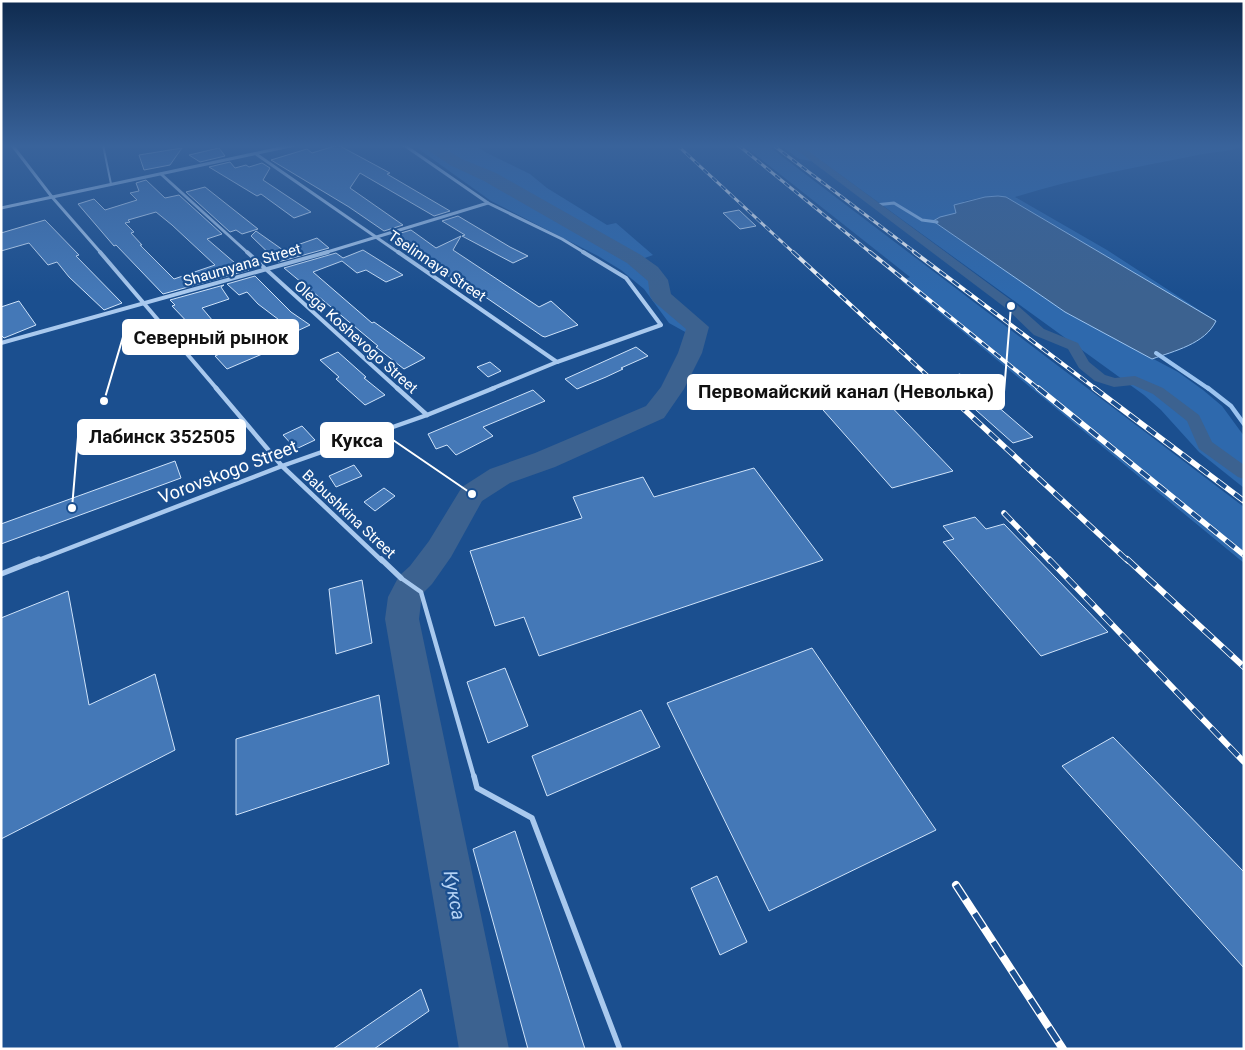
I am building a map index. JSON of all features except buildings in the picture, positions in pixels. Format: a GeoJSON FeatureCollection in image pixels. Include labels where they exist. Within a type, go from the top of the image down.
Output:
{"type":"FeatureCollection","features":[{"type":"Feature","properties":{"kind":"street","name":"Babushkina Street"},"geometry":{"type":"LineString","coordinates":[[50,194],[147,305],[282,466],[401,578]]}},
{"type":"Feature","properties":{"kind":"street"},"geometry":{"type":"LineString","coordinates":[[1,208],[66,194]]}},
{"type":"Feature","properties":{"kind":"street","name":"Olega Koshevogo Street"},"geometry":{"type":"LineString","coordinates":[[183,194],[427,415]]}},
{"type":"Feature","properties":{"kind":"street","name":"Tselinnaya Street"},"geometry":{"type":"LineString","coordinates":[[313,194],[557,362]]}},
{"type":"Feature","properties":{"kind":"street"},"geometry":{"type":"LineString","coordinates":[[474,194],[488,204]]}},
{"type":"Feature","properties":{"kind":"street","name":"Shaumyana Street"},"geometry":{"type":"LineString","coordinates":[[1,343],[147,305],[488,204]]}},
{"type":"Feature","properties":{"kind":"street","name":"Vorovskogo Street"},"geometry":{"type":"LineString","coordinates":[[1,574],[282,466],[427,415],[557,362],[662,325],[626,278],[562,239],[488,204]]}},
{"type":"Feature","properties":{"kind":"lane"},"geometry":{"type":"LineString","coordinates":[[401,578],[419,591],[477,788],[532,818],[619,1047]]}},
{"type":"Feature","properties":{"kind":"shaded area"},"geometry":{"type":"Polygon","coordinates":[[[481,194],[514,194],[634,263],[654,283],[656,296],[692,328],[687,333],[669,323],[644,289],[621,270],[598,256],[491,201],[481,194]]]}},
{"type":"Feature","properties":{"kind":"shaded area"},"geometry":{"type":"Polygon","coordinates":[[[528,194],[557,194],[607,225],[616,223],[653,255],[642,259],[528,194]]]}},
{"type":"Feature","properties":{"kind":"shaded area"},"geometry":{"type":"Polygon","coordinates":[[[805,194],[832,194],[1244,507],[1244,563],[901,281],[910,277],[805,194]]]}},
{"type":"Feature","properties":{"kind":"shaded area"},"geometry":{"type":"Polygon","coordinates":[[[867,194],[1025,194],[1015,197],[1107,250],[1216,321],[1006,197],[985,197],[964,201],[956,213],[933,221],[1065,312],[1178,372],[1222,406],[1244,436],[1244,488],[1199,452],[1161,410],[1144,395],[867,194]]]}},
{"type":"Feature","properties":{"kind":"shaded area"},"geometry":{"type":"Polygon","coordinates":[[[985,197],[1006,197],[1216,321],[1211,329],[1197,341],[1179,350],[1152,359],[1065,312],[933,221],[956,213],[954,205],[985,197]]]}},
{"type":"Feature","properties":{"kind":"waterway","name":"Кукса"},"geometry":{"type":"LineString","coordinates":[[484,1049],[402,619],[404,597],[410,585],[421,575],[440,549],[472,494],[500,476],[545,460],[655,412],[672,389],[690,353],[698,327],[661,296],[658,280],[651,271],[634,259],[520,194]]}},
{"type":"Feature","properties":{"kind":"waterway"},"geometry":{"type":"LineString","coordinates":[[860,194],[1011,306],[1039,332],[1073,346],[1084,365],[1100,378],[1114,383],[1135,380],[1158,391],[1194,418],[1205,445],[1244,473]]}},
{"type":"Feature","properties":{"kind":"waterway"},"geometry":{"type":"LineString","coordinates":[[875,205],[894,203],[922,220],[937,222]]}},
{"type":"Feature","properties":{"kind":"waterway"},"geometry":{"type":"LineString","coordinates":[[1156,353],[1209,389]]}},
{"type":"Feature","properties":{"kind":"waterway"},"geometry":{"type":"LineString","coordinates":[[1208,388],[1231,406],[1244,424]]}},
{"type":"Feature","properties":{"kind":"railway"},"geometry":{"type":"LineString","coordinates":[[730,194],[794,253]]}},
{"type":"Feature","properties":{"kind":"railway"},"geometry":{"type":"LineString","coordinates":[[798,194],[871,253]]}},
{"type":"Feature","properties":{"kind":"railway"},"geometry":{"type":"LineString","coordinates":[[838,194],[916,253]]}},
{"type":"Feature","properties":{"kind":"railway"},"geometry":{"type":"LineString","coordinates":[[793,252],[942,389]]}},
{"type":"Feature","properties":{"kind":"railway"},"geometry":{"type":"LineString","coordinates":[[870,252],[1039,389]]}},
{"type":"Feature","properties":{"kind":"railway"},"geometry":{"type":"LineString","coordinates":[[914,252],[1096,389]]}},
{"type":"Feature","properties":{"kind":"railway"},"geometry":{"type":"LineString","coordinates":[[941,388],[1128,561]]}},
{"type":"Feature","properties":{"kind":"railway"},"geometry":{"type":"LineString","coordinates":[[1038,388],[1244,555]]}},
{"type":"Feature","properties":{"kind":"railway"},"geometry":{"type":"LineString","coordinates":[[1094,388],[1244,501]]}},
{"type":"Feature","properties":{"kind":"railway"},"geometry":{"type":"LineString","coordinates":[[1004,513],[1050,561]]}},
{"type":"Feature","properties":{"kind":"railway"},"geometry":{"type":"LineString","coordinates":[[1049,559],[1244,762]]}},
{"type":"Feature","properties":{"kind":"railway"},"geometry":{"type":"LineString","coordinates":[[1127,559],[1244,667]]}},
{"type":"Feature","properties":{"kind":"railway"},"geometry":{"type":"LineString","coordinates":[[956,885],[1063,1049]]}},
{"type":"Feature","properties":{"kind":"place","name":"Первомайский канал (Неволька)"},"geometry":{"type":"Point","coordinates":[1011,306]}},
{"type":"Feature","properties":{"kind":"place","name":"Северный рынок"},"geometry":{"type":"Point","coordinates":[104,401]}},
{"type":"Feature","properties":{"kind":"place","name":"Кукса"},"geometry":{"type":"Point","coordinates":[472,494]}},
{"type":"Feature","properties":{"kind":"place","name":"Лабинск 352505"},"geometry":{"type":"Point","coordinates":[72,508]}}]}
